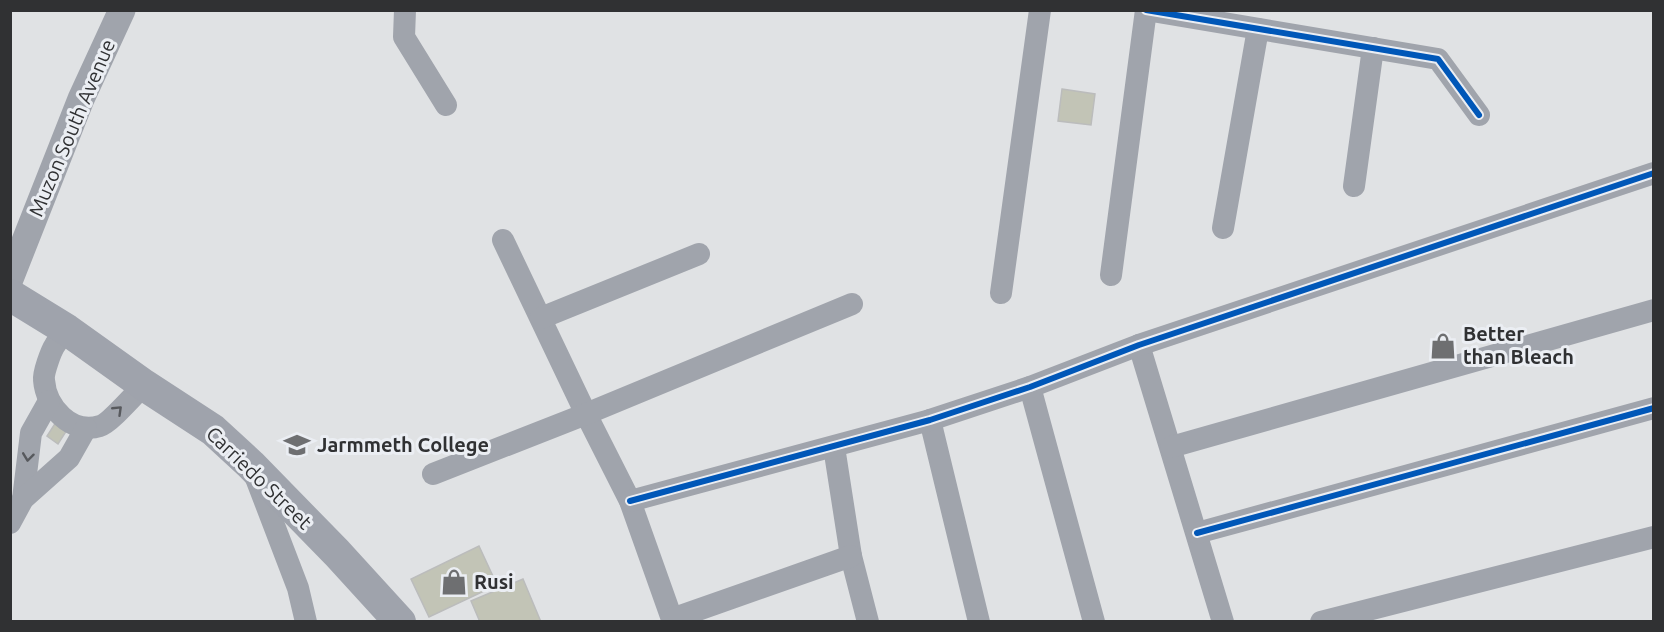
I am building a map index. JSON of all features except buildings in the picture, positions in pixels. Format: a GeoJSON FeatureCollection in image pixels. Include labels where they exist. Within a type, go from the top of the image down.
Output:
{"type":"FeatureCollection","features":[{"type":"Feature","properties":{"kind":"main road","name":"Carriedo Street"},"geometry":{"type":"LineString","coordinates":[[10,295],[67,330],[144,386],[213,430],[252,465],[400,621]]}},
{"type":"Feature","properties":{"kind":"street","name":"Muzon South Avenue"},"geometry":{"type":"LineString","coordinates":[[10,279],[81,99],[122,10]]}},
{"type":"Feature","properties":{"kind":"street"},"geometry":{"type":"LineString","coordinates":[[405,10],[404,37],[446,105]]}},
{"type":"Feature","properties":{"kind":"street"},"geometry":{"type":"LineString","coordinates":[[1001,293],[1040,10]]}},
{"type":"Feature","properties":{"kind":"street"},"geometry":{"type":"LineString","coordinates":[[1111,275],[1146,10],[1438,59],[1479,115]]}},
{"type":"Feature","properties":{"kind":"street"},"geometry":{"type":"LineString","coordinates":[[1223,228],[1258,29]]}},
{"type":"Feature","properties":{"kind":"street"},"geometry":{"type":"LineString","coordinates":[[1354,186],[1373,48]]}},
{"type":"Feature","properties":{"kind":"street"},"geometry":{"type":"LineString","coordinates":[[630,501],[930,420],[1030,387],[1139,345],[1653,172]]}},
{"type":"Feature","properties":{"kind":"street"},"geometry":{"type":"LineString","coordinates":[[503,240],[630,501],[672,620],[851,556]]}},
{"type":"Feature","properties":{"kind":"street"},"geometry":{"type":"LineString","coordinates":[[541,318],[699,254]]}},
{"type":"Feature","properties":{"kind":"street"},"geometry":{"type":"LineString","coordinates":[[433,474],[586,414],[852,304]]}},
{"type":"Feature","properties":{"kind":"street"},"geometry":{"type":"LineString","coordinates":[[1171,447],[1653,310]]}},
{"type":"Feature","properties":{"kind":"street"},"geometry":{"type":"LineString","coordinates":[[67,330],[54,346],[44,378],[48,401],[59,414],[73,424],[86,428],[102,426],[144,386]]}},
{"type":"Feature","properties":{"kind":"street"},"geometry":{"type":"LineString","coordinates":[[1139,345],[1223,621]]}},
{"type":"Feature","properties":{"kind":"street"},"geometry":{"type":"LineString","coordinates":[[1030,387],[1094,621]]}},
{"type":"Feature","properties":{"kind":"street"},"geometry":{"type":"LineString","coordinates":[[23,499],[31,433],[48,401]]}},
{"type":"Feature","properties":{"kind":"street"},"geometry":{"type":"LineString","coordinates":[[1197,533],[1653,411]]}},
{"type":"Feature","properties":{"kind":"street"},"geometry":{"type":"LineString","coordinates":[[930,420],[979,621]]}},
{"type":"Feature","properties":{"kind":"street"},"geometry":{"type":"LineString","coordinates":[[10,523],[23,499],[69,458],[86,428]]}},
{"type":"Feature","properties":{"kind":"street"},"geometry":{"type":"LineString","coordinates":[[834,447],[851,556],[868,621]]}},
{"type":"Feature","properties":{"kind":"street"},"geometry":{"type":"LineString","coordinates":[[252,465],[298,588],[306,621]]}},
{"type":"Feature","properties":{"kind":"street"},"geometry":{"type":"LineString","coordinates":[[1321,621],[1653,537]]}},
{"type":"Feature","properties":{"kind":"cycle path"},"geometry":{"type":"LineString","coordinates":[[1146,10],[1438,59],[1479,115]]}},
{"type":"Feature","properties":{"kind":"cycle path"},"geometry":{"type":"LineString","coordinates":[[630,501],[930,420],[1030,387],[1139,345],[1654,173]]}},
{"type":"Feature","properties":{"kind":"cycle path"},"geometry":{"type":"LineString","coordinates":[[1197,533],[1654,408]]}},
{"type":"Feature","properties":{"kind":"place","name":"Better than Bleach"},"geometry":{"type":"Point","coordinates":[1443,346]}},
{"type":"Feature","properties":{"kind":"place","name":"Jarmmeth College"},"geometry":{"type":"Point","coordinates":[297,445]}},
{"type":"Feature","properties":{"kind":"place","name":"Rusi"},"geometry":{"type":"Point","coordinates":[454,582]}}]}
